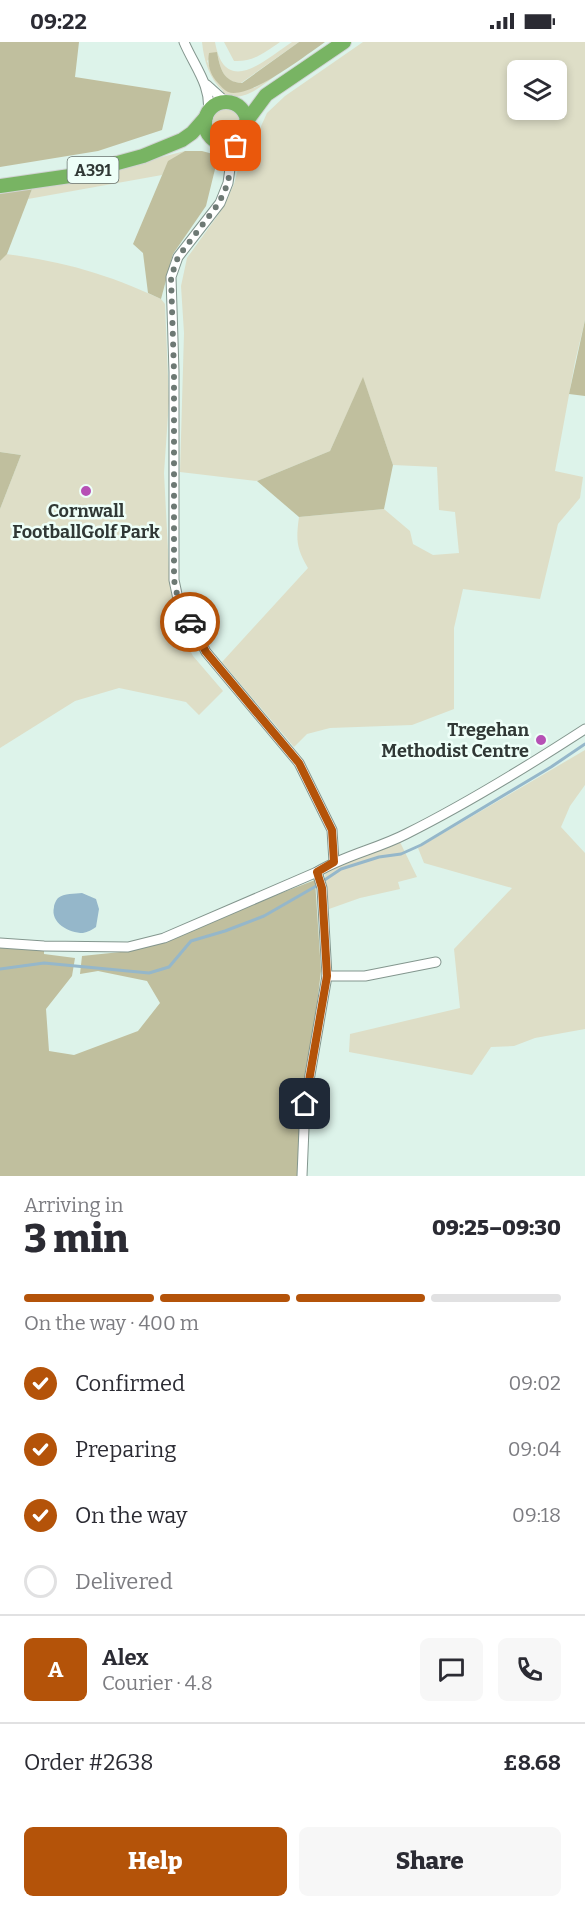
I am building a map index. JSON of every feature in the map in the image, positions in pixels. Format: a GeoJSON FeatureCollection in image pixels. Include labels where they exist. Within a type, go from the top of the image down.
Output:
{"type":"FeatureCollection","features":[{"type":"Feature","properties":{"kind":"highway"},"geometry":{"type":"LineString","coordinates":[[266,95],[216,105],[207,115],[205,125],[207,133],[212,139],[221,143],[234,142],[240,138],[246,122],[266,95],[344,42]]}},
{"type":"Feature","properties":{"kind":"highway"},"geometry":{"type":"LineString","coordinates":[[229,103],[240,108],[246,122]]}},
{"type":"Feature","properties":{"kind":"highway","name":"A391"},"geometry":{"type":"LineString","coordinates":[[0,186],[70,176],[143,156],[192,134],[207,115]]}},
{"type":"Feature","properties":{"kind":"highway","name":"A391"},"geometry":{"type":"LineString","coordinates":[[182,140],[195,139],[221,143]]}},
{"type":"Feature","properties":{"kind":"street"},"geometry":{"type":"LineString","coordinates":[[184,42],[205,84],[209,103],[207,115]]}},
{"type":"Feature","properties":{"kind":"street"},"geometry":{"type":"LineString","coordinates":[[205,84],[229,103]]}},
{"type":"Feature","properties":{"kind":"street"},"geometry":{"type":"LineString","coordinates":[[240,138],[231,161],[228,183],[219,203],[178,257],[171,277],[174,372],[174,580],[178,599],[206,652],[299,763],[332,830],[334,862]]}},
{"type":"Feature","properties":{"kind":"street"},"geometry":{"type":"LineString","coordinates":[[221,143],[227,148],[231,161]]}},
{"type":"Feature","properties":{"kind":"street"},"geometry":{"type":"LineString","coordinates":[[0,943],[128,947],[164,938],[319,880],[334,862],[405,835],[537,760],[585,729]]}},
{"type":"Feature","properties":{"kind":"street"},"geometry":{"type":"LineString","coordinates":[[302,1176],[305,1104],[327,976],[319,880]]}},
{"type":"Feature","properties":{"kind":"street"},"geometry":{"type":"LineString","coordinates":[[327,976],[364,976],[436,962]]}},
{"type":"Feature","properties":{"kind":"green space"},"geometry":{"type":"Polygon","coordinates":[[[0,42],[79,42],[75,77],[171,92],[162,130],[98,151],[0,167],[0,42]]]}},
{"type":"Feature","properties":{"kind":"green space"},"geometry":{"type":"Polygon","coordinates":[[[202,42],[215,42],[220,59],[227,68],[237,71],[258,65],[292,42],[299,42],[241,83],[226,77],[221,69],[217,52],[207,61],[215,79],[254,88],[275,76],[250,93],[237,97],[222,94],[223,91],[214,81],[208,69],[202,42]]]}},
{"type":"Feature","properties":{"kind":"green space"},"geometry":{"type":"Polygon","coordinates":[[[224,42],[280,42],[253,58],[234,61],[224,42]]]}},
{"type":"Feature","properties":{"kind":"green space"},"geometry":{"type":"Polygon","coordinates":[[[299,42],[325,42],[277,75],[237,93],[224,89],[215,80],[210,69],[209,53],[217,52],[223,73],[230,80],[242,83],[299,42]]]}},
{"type":"Feature","properties":{"kind":"green space"},"geometry":{"type":"Polygon","coordinates":[[[363,42],[585,42],[585,320],[555,471],[583,477],[580,498],[558,524],[540,599],[463,589],[454,628],[454,709],[412,725],[330,728],[307,734],[294,747],[222,662],[308,568],[298,543],[299,517],[384,509],[410,531],[413,544],[433,555],[459,553],[455,512],[439,510],[437,467],[393,465],[363,378],[330,451],[257,481],[180,472],[184,333],[181,286],[187,258],[223,208],[234,184],[242,154],[257,135],[267,113],[285,96],[363,42]]]}},
{"type":"Feature","properties":{"kind":"green space"},"geometry":{"type":"Polygon","coordinates":[[[227,108],[237,112],[241,122],[237,132],[227,136],[217,132],[213,122],[217,112],[227,108]]]}},
{"type":"Feature","properties":{"kind":"green space"},"geometry":{"type":"Polygon","coordinates":[[[185,151],[169,161],[162,175],[28,199],[32,189],[185,151]]]}},
{"type":"Feature","properties":{"kind":"green space"},"geometry":{"type":"Polygon","coordinates":[[[185,151],[202,151],[213,154],[217,161],[206,206],[173,254],[161,299],[148,293],[143,253],[133,244],[168,161],[185,151]]]}},
{"type":"Feature","properties":{"kind":"green space"},"geometry":{"type":"Polygon","coordinates":[[[32,189],[7,254],[0,261],[0,191],[32,189]]]}},
{"type":"Feature","properties":{"kind":"green space","name":"Cornwall FootballGolf Park"},"geometry":{"type":"Polygon","coordinates":[[[6,254],[86,270],[141,290],[161,299],[165,304],[169,401],[164,473],[169,569],[181,633],[193,656],[223,691],[199,715],[186,702],[119,688],[75,701],[0,748],[0,509],[21,455],[0,452],[0,261],[6,254]]]}},
{"type":"Feature","properties":{"kind":"green space"},"geometry":{"type":"Polygon","coordinates":[[[585,320],[585,396],[569,394],[585,320]]]}},
{"type":"Feature","properties":{"kind":"green space"},"geometry":{"type":"Polygon","coordinates":[[[363,377],[393,465],[384,509],[299,517],[257,481],[330,451],[363,377]]]}},
{"type":"Feature","properties":{"kind":"green space"},"geometry":{"type":"Polygon","coordinates":[[[0,452],[21,455],[0,509],[0,452]]]}},
{"type":"Feature","properties":{"kind":"green space"},"geometry":{"type":"Polygon","coordinates":[[[585,750],[585,785],[570,806],[561,827],[585,853],[585,1029],[535,1038],[514,1046],[491,1047],[472,1075],[349,1052],[350,1034],[460,1008],[454,949],[512,888],[424,863],[418,848],[585,750]]]}},
{"type":"Feature","properties":{"kind":"green space"},"geometry":{"type":"Polygon","coordinates":[[[400,842],[417,877],[398,882],[400,889],[360,898],[329,909],[325,875],[329,871],[400,842]]]}},
{"type":"Feature","properties":{"kind":"green space"},"geometry":{"type":"Polygon","coordinates":[[[315,880],[321,971],[305,1104],[302,1176],[0,1176],[0,943],[44,946],[44,954],[75,958],[72,976],[46,1009],[49,1051],[74,1055],[138,1031],[160,1003],[147,981],[98,971],[80,974],[82,956],[130,951],[315,880]]]}},
{"type":"Feature","properties":{"kind":"water"},"geometry":{"type":"Polygon","coordinates":[[[82,893],[96,899],[99,909],[96,927],[83,933],[62,926],[54,913],[54,905],[60,896],[82,893]]]}},
{"type":"Feature","properties":{"kind":"waterway"},"geometry":{"type":"LineString","coordinates":[[323,881],[341,869],[379,857],[401,854],[421,845],[585,744]]}},
{"type":"Feature","properties":{"kind":"waterway"},"geometry":{"type":"LineString","coordinates":[[0,969],[44,963],[149,973],[169,967],[191,941],[264,916],[318,885]]}},
{"type":"Feature","properties":{"kind":"way so far"},"geometry":{"type":"LineString","coordinates":[[190,622],[178,599],[174,580],[174,372],[171,277],[178,257],[219,203],[228,183],[236,146]]}},
{"type":"Feature","properties":{"kind":"place","name":"Cornwall FootballGolf Park"},"geometry":{"type":"Point","coordinates":[86,491]}},
{"type":"Feature","properties":{"kind":"place","name":"Tregehan Methodist Centre"},"geometry":{"type":"Point","coordinates":[541,740]}},
{"type":"Feature","properties":{"kind":"route"},"geometry":{"type":"LineString","coordinates":[[190,622],[206,652],[299,763],[332,830],[334,862],[317,872],[322,888],[327,976],[305,1104]]}}]}
